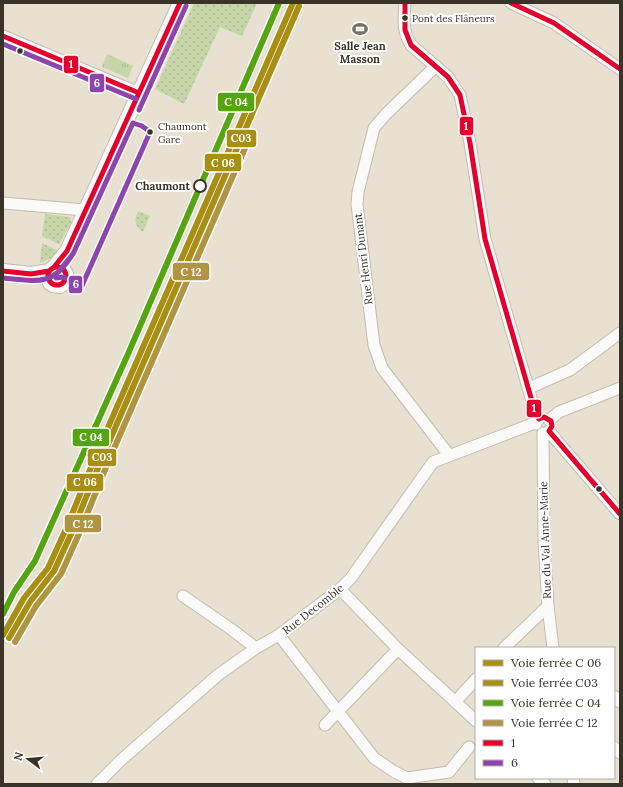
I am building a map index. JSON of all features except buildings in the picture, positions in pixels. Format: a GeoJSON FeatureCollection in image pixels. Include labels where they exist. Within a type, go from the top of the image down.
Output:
{"type":"FeatureCollection","features":[{"type":"Feature","properties":{"kind":"main road"},"geometry":{"type":"LineString","coordinates":[[3,271],[31,274],[54,272],[67,251],[180,3]]}},
{"type":"Feature","properties":{"kind":"street"},"geometry":{"type":"LineString","coordinates":[[405,3],[404,28],[411,45],[448,77],[460,96],[470,143],[484,239],[536,415],[620,514]]}},
{"type":"Feature","properties":{"kind":"street"},"geometry":{"type":"LineString","coordinates":[[511,3],[554,23],[620,69]]}},
{"type":"Feature","properties":{"kind":"street"},"geometry":{"type":"LineString","coordinates":[[3,36],[139,93]]}},
{"type":"Feature","properties":{"kind":"street","name":"Rue Henri Dunant"},"geometry":{"type":"LineString","coordinates":[[436,66],[386,114],[374,128],[358,192],[358,212],[374,345],[382,368],[449,455]]}},
{"type":"Feature","properties":{"kind":"street"},"geometry":{"type":"LineString","coordinates":[[3,203],[85,210]]}},
{"type":"Feature","properties":{"kind":"street"},"geometry":{"type":"LineString","coordinates":[[529,388],[570,370],[620,333]]}},
{"type":"Feature","properties":{"kind":"street","name":"Rue Decomble"},"geometry":{"type":"LineString","coordinates":[[98,784],[120,761],[218,675],[256,648],[279,635],[340,589],[351,578],[433,462],[532,424],[543,425],[559,412],[620,388]]}},
{"type":"Feature","properties":{"kind":"street","name":"Rue du Val Anne-Marie"},"geometry":{"type":"LineString","coordinates":[[543,425],[544,542],[548,606],[553,647]]}},
{"type":"Feature","properties":{"kind":"street"},"geometry":{"type":"LineString","coordinates":[[340,589],[398,649],[475,720]]}},
{"type":"Feature","properties":{"kind":"street"},"geometry":{"type":"LineString","coordinates":[[183,596],[256,648]]}},
{"type":"Feature","properties":{"kind":"street"},"geometry":{"type":"LineString","coordinates":[[505,647],[548,606]]}},
{"type":"Feature","properties":{"kind":"street"},"geometry":{"type":"LineString","coordinates":[[279,635],[374,758],[393,771],[407,778],[448,772],[469,747]]}},
{"type":"Feature","properties":{"kind":"street"},"geometry":{"type":"LineString","coordinates":[[325,726],[398,649]]}},
{"type":"Feature","properties":{"kind":"street"},"geometry":{"type":"LineString","coordinates":[[455,702],[475,680]]}},
{"type":"Feature","properties":{"kind":"green space"},"geometry":{"type":"Polygon","coordinates":[[[194,3],[257,3],[242,36],[220,27],[184,104],[155,89],[194,3]]]}},
{"type":"Feature","properties":{"kind":"green space"},"geometry":{"type":"Polygon","coordinates":[[[107,54],[133,66],[128,78],[102,67],[107,54]]]}},
{"type":"Feature","properties":{"kind":"green space"},"geometry":{"type":"Polygon","coordinates":[[[138,211],[150,216],[143,232],[136,225],[138,211]]]}},
{"type":"Feature","properties":{"kind":"green space"},"geometry":{"type":"Polygon","coordinates":[[[45,214],[70,217],[71,223],[59,244],[42,236],[45,214]]]}},
{"type":"Feature","properties":{"kind":"green space"},"geometry":{"type":"Polygon","coordinates":[[[42,243],[59,251],[53,257],[40,263],[42,243]]]}},
{"type":"Feature","properties":{"kind":"transit line","name":"1"},"geometry":{"type":"LineString","coordinates":[[54,267],[67,251],[180,3]]}},
{"type":"Feature","properties":{"kind":"transit line"},"geometry":{"type":"LineString","coordinates":[[3,614],[14,592],[35,561],[128,354],[279,3]]}},
{"type":"Feature","properties":{"kind":"transit line"},"geometry":{"type":"LineString","coordinates":[[3,635],[24,598],[48,568],[66,529],[96,455],[293,3]]}},
{"type":"Feature","properties":{"kind":"transit line","name":"1"},"geometry":{"type":"LineString","coordinates":[[405,3],[405,30],[411,45],[448,77],[460,95],[470,143],[485,239],[536,415],[539,419],[544,417],[551,421],[552,426],[549,431],[620,514]]}},
{"type":"Feature","properties":{"kind":"transit line","name":"1"},"geometry":{"type":"LineString","coordinates":[[511,3],[554,23],[620,69]]}},
{"type":"Feature","properties":{"kind":"transit line","name":"6"},"geometry":{"type":"LineString","coordinates":[[139,110],[186,6]]}},
{"type":"Feature","properties":{"kind":"transit line","name":"1"},"geometry":{"type":"LineString","coordinates":[[3,36],[139,93]]}},
{"type":"Feature","properties":{"kind":"transit line","name":"6"},"geometry":{"type":"LineString","coordinates":[[3,44],[136,99]]}},
{"type":"Feature","properties":{"kind":"transit line","name":"6"},"geometry":{"type":"LineString","coordinates":[[133,123],[142,126],[150,132],[81,288],[64,277],[56,278],[55,276],[73,254],[133,123]]}},
{"type":"Feature","properties":{"kind":"transit line"},"geometry":{"type":"LineString","coordinates":[[15,642],[36,606],[61,574],[246,146]]}},
{"type":"Feature","properties":{"kind":"transit line","name":"6"},"geometry":{"type":"LineString","coordinates":[[3,278],[43,280],[58,273],[72,255]]}},
{"type":"Feature","properties":{"kind":"transit line","name":"1"},"geometry":{"type":"LineString","coordinates":[[53,267],[61,267],[66,272],[66,276],[64,283],[61,285],[53,285],[48,280],[48,272],[53,267]]}},
{"type":"Feature","properties":{"kind":"transit line","name":"1"},"geometry":{"type":"LineString","coordinates":[[3,271],[31,274],[49,271]]}},
{"type":"Feature","properties":{"kind":"rail line","name":"C03"},"geometry":{"type":"LineString","coordinates":[[9,638],[30,602],[54,571],[72,532],[102,458],[299,6]]}},
{"type":"Feature","properties":{"kind":"place","name":"Pont des Flâneurs"},"geometry":{"type":"Point","coordinates":[405,18]}},
{"type":"Feature","properties":{"kind":"place","name":"Salle Jean Masson"},"geometry":{"type":"Point","coordinates":[360,29]}},
{"type":"Feature","properties":{"kind":"place","name":"Chaumont Gare"},"geometry":{"type":"Point","coordinates":[150,132]}},
{"type":"Feature","properties":{"kind":"place","name":"Chaumont"},"geometry":{"type":"Point","coordinates":[200,186]}}]}
